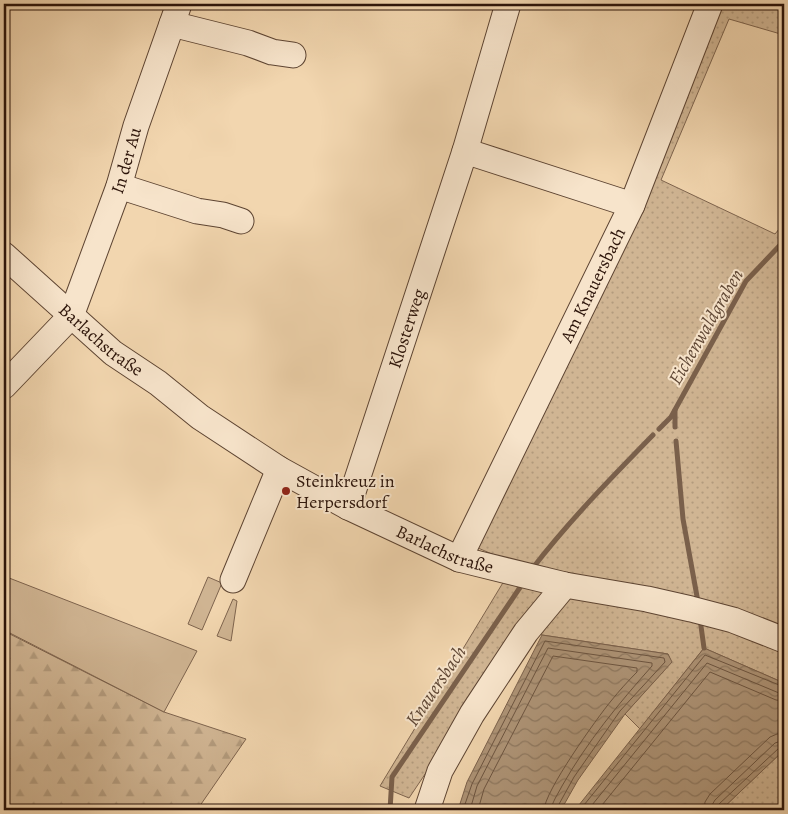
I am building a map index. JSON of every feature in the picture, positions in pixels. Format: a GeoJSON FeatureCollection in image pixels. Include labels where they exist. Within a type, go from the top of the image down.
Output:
{"type":"FeatureCollection","features":[{"type":"Feature","properties":{"kind":"street","name":"Klosterweg"},"geometry":{"type":"LineString","coordinates":[[348,507],[465,152],[508,4]]}},
{"type":"Feature","properties":{"kind":"street","name":"Am Knauersbach"},"geometry":{"type":"LineString","coordinates":[[459,559],[632,204],[710,4]]}},
{"type":"Feature","properties":{"kind":"street"},"geometry":{"type":"LineString","coordinates":[[176,14],[272,52],[293,55]]}},
{"type":"Feature","properties":{"kind":"street","name":"In der Au"},"geometry":{"type":"LineString","coordinates":[[71,316],[119,186],[136,126],[176,14]]}},
{"type":"Feature","properties":{"kind":"street"},"geometry":{"type":"LineString","coordinates":[[465,152],[632,204]]}},
{"type":"Feature","properties":{"kind":"street"},"geometry":{"type":"LineString","coordinates":[[119,186],[197,211],[223,215],[241,221]]}},
{"type":"Feature","properties":{"kind":"street","name":"Barlachstraße"},"geometry":{"type":"LineString","coordinates":[[4,255],[113,353],[164,388],[200,416],[279,469],[348,507],[459,559],[565,585],[647,599],[733,620],[784,640]]}},
{"type":"Feature","properties":{"kind":"street"},"geometry":{"type":"LineString","coordinates":[[4,386],[71,316]]}},
{"type":"Feature","properties":{"kind":"street"},"geometry":{"type":"LineString","coordinates":[[233,580],[279,469]]}},
{"type":"Feature","properties":{"kind":"street"},"geometry":{"type":"LineString","coordinates":[[427,810],[440,771],[472,714],[526,632],[565,585]]}},
{"type":"Feature","properties":{"kind":"green space"},"geometry":{"type":"Polygon","coordinates":[[[720,4],[784,4],[784,35],[729,19],[661,180],[775,234],[784,223],[784,629],[513,563],[478,548],[720,4]]]}},
{"type":"Feature","properties":{"kind":"green space"},"geometry":{"type":"Polygon","coordinates":[[[4,576],[197,651],[164,712],[4,630],[4,576]]]}},
{"type":"Feature","properties":{"kind":"green space"},"geometry":{"type":"Polygon","coordinates":[[[507,576],[711,624],[784,651],[784,683],[704,648],[640,729],[625,714],[671,662],[668,654],[542,635],[526,624],[409,798],[380,786],[507,576]]]}},
{"type":"Feature","properties":{"kind":"green space"},"geometry":{"type":"Polygon","coordinates":[[[208,577],[222,583],[202,630],[188,624],[208,577]]]}},
{"type":"Feature","properties":{"kind":"green space"},"geometry":{"type":"Polygon","coordinates":[[[233,599],[237,601],[231,641],[217,636],[233,599]]]}},
{"type":"Feature","properties":{"kind":"green space"},"geometry":{"type":"Polygon","coordinates":[[[4,631],[164,712],[246,739],[197,810],[4,810],[4,631]]]}},
{"type":"Feature","properties":{"kind":"green space"},"geometry":{"type":"Polygon","coordinates":[[[784,750],[784,810],[721,810],[784,750]]]}},
{"type":"Feature","properties":{"kind":"water"},"geometry":{"type":"Polygon","coordinates":[[[542,635],[668,654],[672,662],[625,714],[578,780],[561,810],[458,810],[467,782],[542,635]]]}},
{"type":"Feature","properties":{"kind":"water"},"geometry":{"type":"Polygon","coordinates":[[[704,648],[784,683],[784,750],[721,810],[575,810],[704,648]]]}},
{"type":"Feature","properties":{"kind":"waterway","name":"Eichenwaldgraben"},"geometry":{"type":"LineString","coordinates":[[659,429],[671,417],[746,281],[784,241]]}},
{"type":"Feature","properties":{"kind":"waterway","name":"Eichenwaldgraben"},"geometry":{"type":"LineString","coordinates":[[675,410],[675,427]]}},
{"type":"Feature","properties":{"kind":"waterway","name":"Knauersbach"},"geometry":{"type":"LineString","coordinates":[[532,569],[575,517],[653,435]]}},
{"type":"Feature","properties":{"kind":"waterway","name":"Eichenwaldgraben"},"geometry":{"type":"LineString","coordinates":[[676,441],[683,519],[698,602]]}},
{"type":"Feature","properties":{"kind":"waterway","name":"Knauersbach"},"geometry":{"type":"LineString","coordinates":[[390,810],[392,777],[523,583]]}},
{"type":"Feature","properties":{"kind":"waterway","name":"Eichenwaldgraben"},"geometry":{"type":"LineString","coordinates":[[700,619],[704,648]]}},
{"type":"Feature","properties":{"kind":"place","name":"Steinkreuz in Herpersdorf"},"geometry":{"type":"Point","coordinates":[286,491]}}]}
